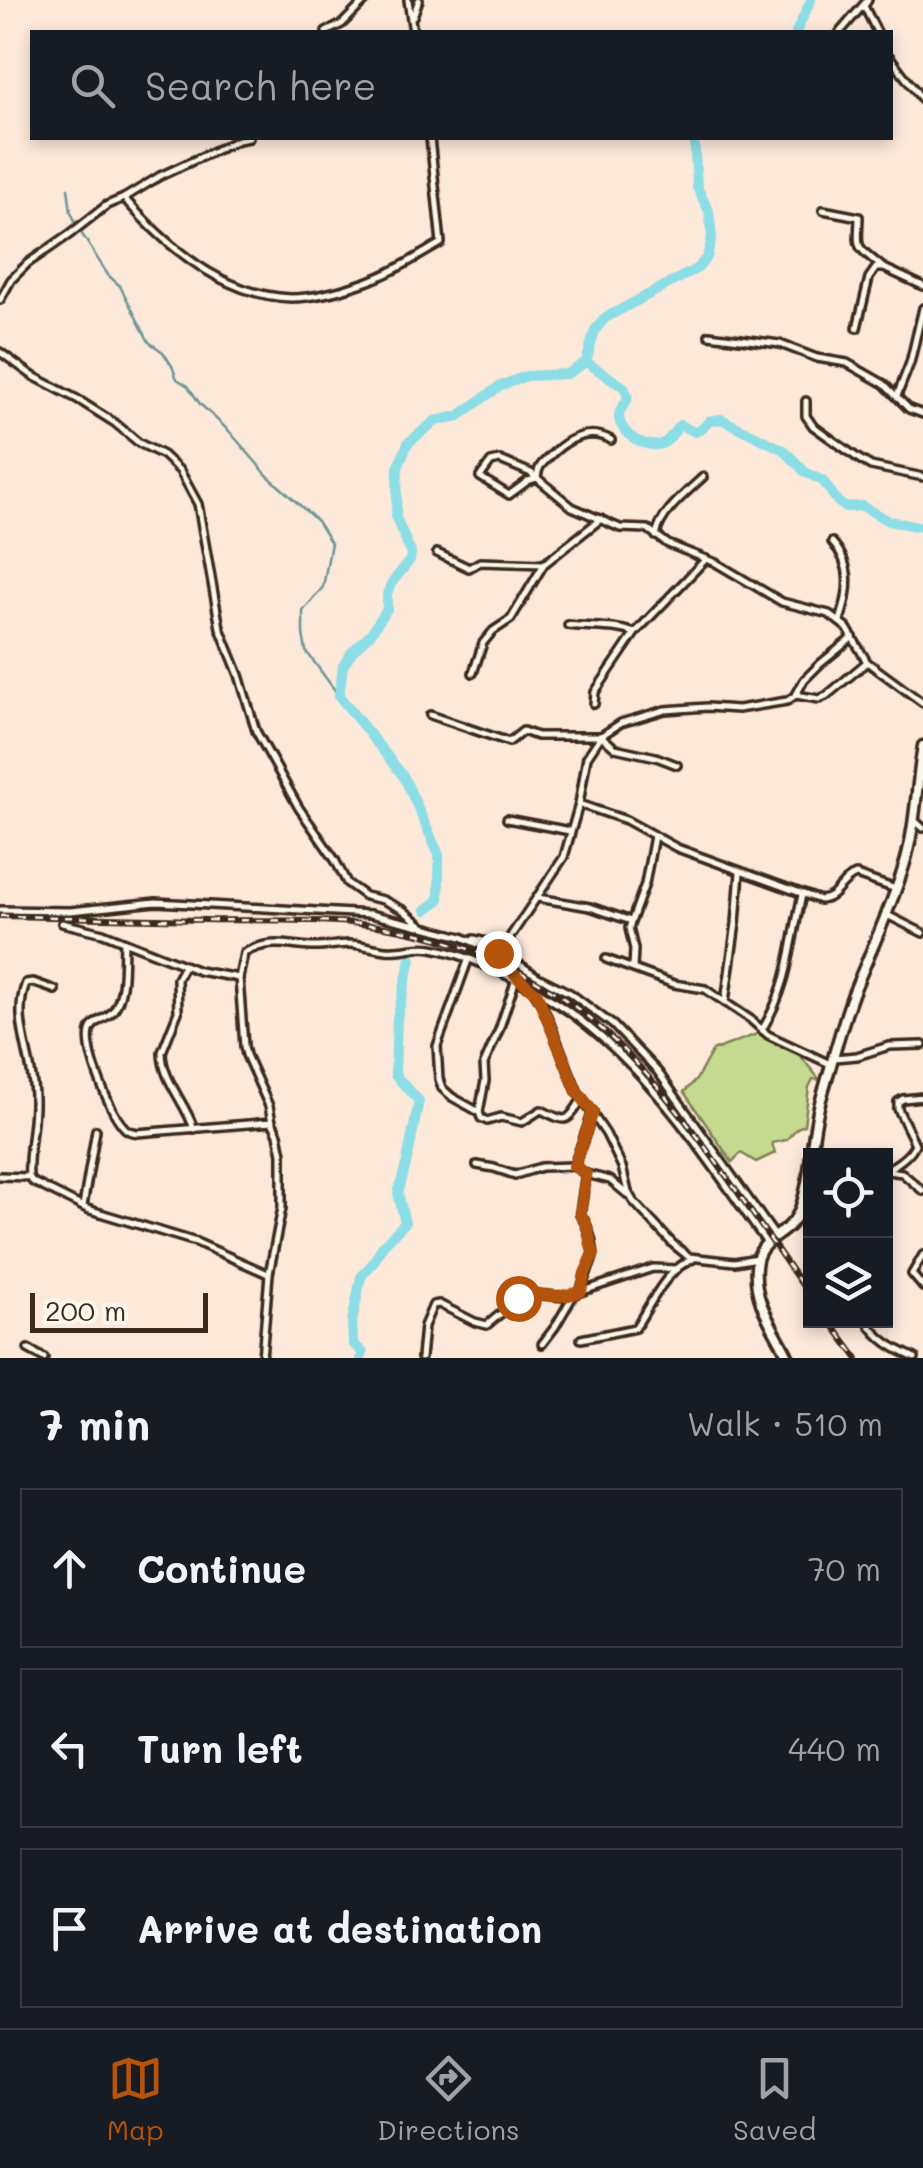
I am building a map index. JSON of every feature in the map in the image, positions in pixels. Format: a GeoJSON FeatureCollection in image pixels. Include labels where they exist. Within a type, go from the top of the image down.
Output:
{"type":"FeatureCollection","features":[{"type":"Feature","properties":{"kind":"street"},"geometry":{"type":"LineString","coordinates":[[330,30],[342,24],[366,0]]}},
{"type":"Feature","properties":{"kind":"street"},"geometry":{"type":"LineString","coordinates":[[408,0],[413,30]]}},
{"type":"Feature","properties":{"kind":"street"},"geometry":{"type":"LineString","coordinates":[[412,21],[419,0]]}},
{"type":"Feature","properties":{"kind":"street"},"geometry":{"type":"LineString","coordinates":[[842,30],[866,1]]}},
{"type":"Feature","properties":{"kind":"street"},"geometry":{"type":"LineString","coordinates":[[866,1],[865,12],[876,30]]}},
{"type":"Feature","properties":{"kind":"street"},"geometry":{"type":"LineString","coordinates":[[893,60],[923,101]]}},
{"type":"Feature","properties":{"kind":"street"},"geometry":{"type":"LineString","coordinates":[[0,300],[11,280],[28,263],[107,205],[238,140]]}},
{"type":"Feature","properties":{"kind":"street"},"geometry":{"type":"LineString","coordinates":[[124,198],[175,250],[232,284],[271,296],[321,294],[370,281],[441,243],[430,140]]}},
{"type":"Feature","properties":{"kind":"street"},"geometry":{"type":"LineString","coordinates":[[822,210],[859,217],[857,243],[864,252],[884,268],[923,286]]}},
{"type":"Feature","properties":{"kind":"street"},"geometry":{"type":"LineString","coordinates":[[857,328],[870,275],[876,268],[884,268]]}},
{"type":"Feature","properties":{"kind":"street"},"geometry":{"type":"LineString","coordinates":[[897,396],[912,357],[923,308]]}},
{"type":"Feature","properties":{"kind":"street"},"geometry":{"type":"LineString","coordinates":[[708,335],[780,344],[846,364],[884,384],[909,409],[923,414]]}},
{"type":"Feature","properties":{"kind":"street"},"geometry":{"type":"LineString","coordinates":[[0,352],[33,376],[116,423],[180,471],[198,504],[220,628],[260,741],[347,883],[365,896],[404,910],[424,927]]}},
{"type":"Feature","properties":{"kind":"street"},"geometry":{"type":"LineString","coordinates":[[806,401],[806,416],[813,426],[859,460],[923,477]]}},
{"type":"Feature","properties":{"kind":"street"},"geometry":{"type":"LineString","coordinates":[[538,478],[538,468],[564,442],[597,434],[611,440]]}},
{"type":"Feature","properties":{"kind":"street"},"geometry":{"type":"LineString","coordinates":[[538,478],[509,495],[480,477],[490,462],[500,460],[531,472],[538,478],[563,501],[620,528],[644,527],[668,544],[736,574],[782,602],[829,614],[853,636],[867,662],[923,703]]}},
{"type":"Feature","properties":{"kind":"street"},"geometry":{"type":"LineString","coordinates":[[656,536],[672,508],[702,477]]}},
{"type":"Feature","properties":{"kind":"street"},"geometry":{"type":"LineString","coordinates":[[473,672],[483,643],[511,619],[544,564],[601,519]]}},
{"type":"Feature","properties":{"kind":"street"},"geometry":{"type":"LineString","coordinates":[[832,542],[848,572],[840,621]]}},
{"type":"Feature","properties":{"kind":"street"},"geometry":{"type":"LineString","coordinates":[[437,553],[470,568],[480,562],[544,564]]}},
{"type":"Feature","properties":{"kind":"street"},"geometry":{"type":"LineString","coordinates":[[594,704],[595,692],[636,633],[706,559]]}},
{"type":"Feature","properties":{"kind":"street"},"geometry":{"type":"LineString","coordinates":[[568,625],[618,626],[636,633]]}},
{"type":"Feature","properties":{"kind":"street"},"geometry":{"type":"LineString","coordinates":[[0,910],[70,911],[156,902],[370,914],[496,944],[506,942],[564,857],[587,757],[601,736],[621,722],[665,710],[707,706],[738,709],[787,701],[812,672],[853,636]]}},
{"type":"Feature","properties":{"kind":"street"},"geometry":{"type":"LineString","coordinates":[[796,695],[819,700],[867,662]]}},
{"type":"Feature","properties":{"kind":"street"},"geometry":{"type":"LineString","coordinates":[[430,715],[509,742],[523,731],[537,736],[601,736],[615,748],[656,756],[676,765]]}},
{"type":"Feature","properties":{"kind":"street"},"geometry":{"type":"LineString","coordinates":[[811,1148],[815,1120],[854,994],[905,864],[923,746]]}},
{"type":"Feature","properties":{"kind":"street"},"geometry":{"type":"LineString","coordinates":[[579,804],[626,820],[677,848],[820,900],[828,899],[856,875],[896,889]]}},
{"type":"Feature","properties":{"kind":"street"},"geometry":{"type":"LineString","coordinates":[[507,819],[570,831]]}},
{"type":"Feature","properties":{"kind":"street"},"geometry":{"type":"LineString","coordinates":[[914,820],[923,828]]}},
{"type":"Feature","properties":{"kind":"street"},"geometry":{"type":"LineString","coordinates":[[632,968],[634,949],[629,934],[645,884],[654,836]]}},
{"type":"Feature","properties":{"kind":"street"},"geometry":{"type":"LineString","coordinates":[[724,1002],[740,872]]}},
{"type":"Feature","properties":{"kind":"street"},"geometry":{"type":"LineString","coordinates":[[762,1030],[784,984],[802,894]]}},
{"type":"Feature","properties":{"kind":"street"},"geometry":{"type":"LineString","coordinates":[[536,898],[590,907],[632,921]]}},
{"type":"Feature","properties":{"kind":"street"},"geometry":{"type":"LineString","coordinates":[[887,914],[923,933]]}},
{"type":"Feature","properties":{"kind":"street"},"geometry":{"type":"LineString","coordinates":[[62,923],[199,971],[239,978]]}},
{"type":"Feature","properties":{"kind":"street"},"geometry":{"type":"LineString","coordinates":[[462,936],[570,993],[621,1033],[658,1072],[776,1236]]}},
{"type":"Feature","properties":{"kind":"street"},"geometry":{"type":"LineString","coordinates":[[124,942],[119,1000],[110,1015],[94,1024],[90,1032],[102,1088],[122,1125],[130,1132],[272,1122]]}},
{"type":"Feature","properties":{"kind":"street"},"geometry":{"type":"LineString","coordinates":[[262,1358],[269,1274],[283,1196],[282,1154],[269,1106],[246,1056],[239,978],[244,954],[261,945],[314,948],[351,944],[392,951],[418,946],[469,958],[531,986],[588,1024],[638,1072],[766,1243]]}},
{"type":"Feature","properties":{"kind":"street"},"geometry":{"type":"LineString","coordinates":[[498,953],[520,981]]}},
{"type":"Feature","properties":{"kind":"street"},"geometry":{"type":"LineString","coordinates":[[469,958],[437,1046],[442,1088],[479,1112],[484,1120],[501,1117],[522,1122],[540,1110],[563,1121],[582,1098]]}},
{"type":"Feature","properties":{"kind":"street"},"geometry":{"type":"LineString","coordinates":[[606,959],[674,984],[705,989],[762,1030],[834,1062],[889,1046],[923,1045]]}},
{"type":"Feature","properties":{"kind":"street"},"geometry":{"type":"LineString","coordinates":[[184,966],[177,978],[178,1012],[162,1059],[194,1129]]}},
{"type":"Feature","properties":{"kind":"street"},"geometry":{"type":"LineString","coordinates":[[479,1112],[486,1081],[484,1064],[520,981]]}},
{"type":"Feature","properties":{"kind":"street"},"geometry":{"type":"LineString","coordinates":[[29,1177],[34,1094],[20,1010],[26,984],[32,982],[56,990]]}},
{"type":"Feature","properties":{"kind":"street"},"geometry":{"type":"LineString","coordinates":[[531,986],[577,1091],[593,1112],[622,1167],[630,1197]]}},
{"type":"Feature","properties":{"kind":"street"},"geometry":{"type":"LineString","coordinates":[[893,1166],[914,1144],[898,1102],[923,1097]]}},
{"type":"Feature","properties":{"kind":"street"},"geometry":{"type":"LineString","coordinates":[[574,1166],[593,1112]]}},
{"type":"Feature","properties":{"kind":"street"},"geometry":{"type":"LineString","coordinates":[[82,1206],[96,1130]]}},
{"type":"Feature","properties":{"kind":"street"},"geometry":{"type":"LineString","coordinates":[[477,1165],[514,1176],[542,1166],[574,1166],[586,1174],[604,1177],[630,1197],[678,1249],[696,1259]]}},
{"type":"Feature","properties":{"kind":"street"},"geometry":{"type":"LineString","coordinates":[[893,1172],[923,1191]]}},
{"type":"Feature","properties":{"kind":"street"},"geometry":{"type":"LineString","coordinates":[[542,1344],[578,1293],[594,1257],[590,1230],[580,1214],[586,1174]]}},
{"type":"Feature","properties":{"kind":"street"},"geometry":{"type":"LineString","coordinates":[[0,1176],[29,1177],[82,1206],[196,1242],[269,1274]]}},
{"type":"Feature","properties":{"kind":"street"},"geometry":{"type":"LineString","coordinates":[[789,1358],[758,1294],[757,1258],[766,1243],[791,1226],[803,1206]]}},
{"type":"Feature","properties":{"kind":"street"},"geometry":{"type":"LineString","coordinates":[[923,1256],[912,1274],[923,1286]]}},
{"type":"Feature","properties":{"kind":"street"},"geometry":{"type":"LineString","coordinates":[[581,1339],[635,1328],[652,1300],[687,1261],[735,1262],[757,1258]]}},
{"type":"Feature","properties":{"kind":"street"},"geometry":{"type":"LineString","coordinates":[[422,1358],[424,1326],[433,1305],[439,1304],[487,1325],[523,1295],[561,1298],[653,1268],[677,1269]]}},
{"type":"Feature","properties":{"kind":"street"},"geometry":{"type":"LineString","coordinates":[[872,1328],[880,1338],[915,1358]]}},
{"type":"Feature","properties":{"kind":"street"},"geometry":{"type":"LineString","coordinates":[[28,1349],[44,1358]]}},
{"type":"Feature","properties":{"kind":"green space"},"geometry":{"type":"Polygon","coordinates":[[[759,1033],[798,1053],[820,1080],[813,1079],[809,1087],[804,1125],[786,1140],[772,1143],[775,1153],[756,1162],[741,1153],[732,1162],[684,1092],[696,1080],[712,1051],[759,1033]]]}},
{"type":"Feature","properties":{"kind":"waterway"},"geometry":{"type":"LineString","coordinates":[[797,30],[811,0]]}},
{"type":"Feature","properties":{"kind":"waterway"},"geometry":{"type":"LineString","coordinates":[[426,910],[439,900],[439,855],[404,777],[339,696],[343,666],[387,609],[391,584],[410,560],[411,553],[396,518],[398,468],[408,443],[435,421],[459,416],[500,386],[526,376],[567,374],[586,362],[595,330],[605,318],[698,268],[707,257],[712,237],[709,211],[697,187],[694,140]]}},
{"type":"Feature","properties":{"kind":"waterway"},"geometry":{"type":"LineString","coordinates":[[68,188],[78,228],[108,275],[120,286],[149,342],[163,352],[177,379],[188,386],[200,404],[317,521],[331,543],[323,587],[303,611],[303,634],[306,651],[339,696]]}},
{"type":"Feature","properties":{"kind":"waterway"},"geometry":{"type":"LineString","coordinates":[[586,362],[624,387],[627,401],[619,417],[624,430],[636,440],[658,445],[680,425],[695,432],[709,421],[721,419],[784,450],[805,472],[823,481],[845,507],[862,506],[888,521],[923,527]]}},
{"type":"Feature","properties":{"kind":"waterway"},"geometry":{"type":"LineString","coordinates":[[361,1358],[363,1353],[353,1343],[352,1322],[361,1277],[383,1245],[405,1223],[398,1193],[419,1101],[395,1075],[397,1018],[411,959]]}},
{"type":"Feature","properties":{"kind":"railway"},"geometry":{"type":"LineString","coordinates":[[0,916],[350,923],[419,934],[487,956],[519,971],[578,1009],[634,1061],[714,1158],[803,1286]]}},
{"type":"Feature","properties":{"kind":"railway"},"geometry":{"type":"LineString","coordinates":[[835,1328],[857,1358]]}},
{"type":"Feature","properties":{"kind":"route"},"geometry":{"type":"LineString","coordinates":[[498,953],[537,994],[577,1091],[593,1112],[574,1166],[586,1174],[580,1214],[590,1230],[594,1254],[581,1291],[561,1298],[534,1294],[518,1298]]}}]}
